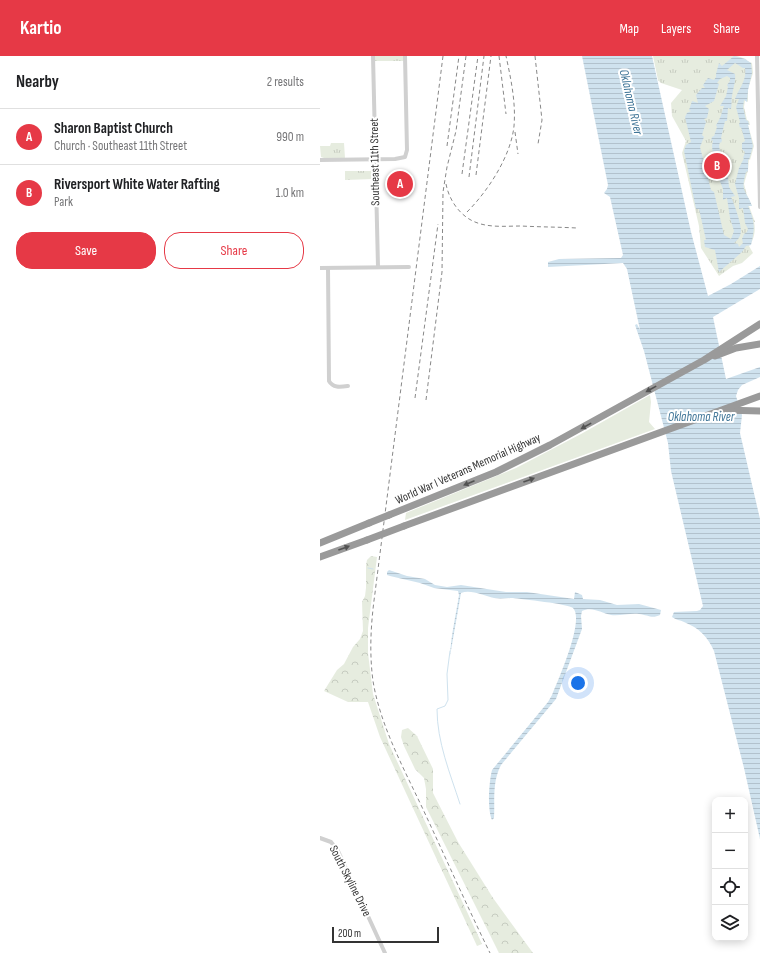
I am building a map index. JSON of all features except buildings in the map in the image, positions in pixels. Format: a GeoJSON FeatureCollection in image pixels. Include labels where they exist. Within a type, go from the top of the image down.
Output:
{"type":"FeatureCollection","features":[{"type":"Feature","properties":{"kind":"highway"},"geometry":{"type":"LineString","coordinates":[[704,360],[760,325]]}},
{"type":"Feature","properties":{"kind":"highway"},"geometry":{"type":"LineString","coordinates":[[704,360],[736,348],[760,344]]}},
{"type":"Feature","properties":{"kind":"highway","name":"World War I Veterans Memorial Highway"},"geometry":{"type":"LineString","coordinates":[[320,542],[369,524],[516,462],[568,436],[704,360]]}},
{"type":"Feature","properties":{"kind":"highway"},"geometry":{"type":"LineString","coordinates":[[320,557],[718,410],[760,396]]}},
{"type":"Feature","properties":{"kind":"highway"},"geometry":{"type":"LineString","coordinates":[[718,410],[756,411]]}},
{"type":"Feature","properties":{"kind":"street","name":"Southeast 11th Street"},"geometry":{"type":"LineString","coordinates":[[373,56],[378,267]]}},
{"type":"Feature","properties":{"kind":"street"},"geometry":{"type":"LineString","coordinates":[[320,160],[400,159],[405,157],[407,150],[405,56]]}},
{"type":"Feature","properties":{"kind":"street"},"geometry":{"type":"LineString","coordinates":[[757,56],[760,207]]}},
{"type":"Feature","properties":{"kind":"street"},"geometry":{"type":"LineString","coordinates":[[320,268],[408,266]]}},
{"type":"Feature","properties":{"kind":"street"},"geometry":{"type":"LineString","coordinates":[[328,268],[329,381],[331,385],[336,387],[348,386]]}},
{"type":"Feature","properties":{"kind":"street","name":"South Skyline Drive"},"geometry":{"type":"LineString","coordinates":[[320,838],[331,842],[338,851],[385,953]]}},
{"type":"Feature","properties":{"kind":"green space"},"geometry":{"type":"Polygon","coordinates":[[[375,56],[404,56],[404,61],[375,61],[375,56]]]}},
{"type":"Feature","properties":{"kind":"green space"},"geometry":{"type":"Polygon","coordinates":[[[653,56],[737,56],[752,63],[753,73],[748,89],[748,102],[745,100],[744,107],[747,120],[749,121],[750,125],[748,125],[754,146],[750,160],[749,159],[744,184],[752,206],[749,206],[755,222],[754,235],[749,246],[753,253],[742,263],[733,266],[719,276],[701,248],[699,226],[682,153],[686,141],[672,116],[671,103],[682,90],[661,83],[658,80],[653,56]]]}},
{"type":"Feature","properties":{"kind":"green space"},"geometry":{"type":"Polygon","coordinates":[[[331,143],[344,143],[345,158],[321,157],[320,146],[330,146],[331,143]]]}},
{"type":"Feature","properties":{"kind":"green space"},"geometry":{"type":"Polygon","coordinates":[[[345,171],[373,171],[373,179],[345,180],[345,171]]]}},
{"type":"Feature","properties":{"kind":"green space"},"geometry":{"type":"Polygon","coordinates":[[[650,395],[651,402],[649,422],[655,429],[405,520],[406,513],[516,468],[581,434],[650,395]]]}},
{"type":"Feature","properties":{"kind":"green space"},"geometry":{"type":"Polygon","coordinates":[[[371,556],[377,557],[368,628],[368,653],[373,694],[389,744],[482,944],[477,946],[380,737],[368,702],[348,702],[324,691],[337,670],[344,664],[353,647],[360,639],[363,631],[362,602],[365,596],[366,588],[366,565],[367,560],[371,556]]]}},
{"type":"Feature","properties":{"kind":"green space"},"geometry":{"type":"Polygon","coordinates":[[[408,728],[417,736],[433,769],[433,793],[458,842],[493,898],[533,953],[499,953],[426,807],[426,789],[424,778],[415,769],[401,737],[402,730],[408,728]]]}},
{"type":"Feature","properties":{"kind":"water","name":"Oklahoma River"},"geometry":{"type":"Polygon","coordinates":[[[582,56],[652,56],[691,232],[708,296],[760,266],[760,289],[713,317],[726,379],[760,367],[760,377],[742,385],[736,396],[742,415],[740,433],[760,519],[760,839],[744,768],[714,651],[709,641],[699,630],[672,617],[674,612],[697,611],[703,606],[671,471],[668,443],[644,351],[635,325],[637,324],[640,330],[627,269],[623,263],[548,267],[548,262],[559,259],[621,258],[623,255],[610,197],[604,193],[608,185],[582,56]]]}},
{"type":"Feature","properties":{"kind":"water"},"geometry":{"type":"Polygon","coordinates":[[[734,56],[745,59],[751,63],[752,73],[747,102],[744,100],[743,107],[746,120],[748,121],[753,146],[749,160],[748,159],[748,171],[746,172],[744,190],[752,206],[748,206],[752,216],[754,229],[751,245],[746,246],[742,252],[719,272],[715,250],[705,247],[704,240],[706,240],[699,209],[696,209],[684,151],[686,145],[691,142],[685,117],[687,113],[691,111],[689,110],[692,101],[698,103],[696,95],[702,88],[705,88],[703,85],[708,78],[714,80],[719,63],[722,66],[734,56]],[[735,63],[727,70],[735,74],[735,80],[731,109],[728,108],[727,121],[725,121],[721,138],[722,140],[719,147],[725,160],[721,161],[728,177],[729,187],[735,196],[731,197],[739,218],[741,230],[739,238],[734,243],[738,244],[739,247],[743,243],[742,239],[748,229],[745,223],[743,208],[739,209],[739,198],[735,184],[739,168],[744,158],[745,152],[742,149],[742,143],[745,141],[741,127],[740,128],[736,107],[739,99],[735,99],[744,81],[745,68],[735,63]],[[727,76],[720,79],[717,83],[719,84],[714,101],[705,106],[709,109],[707,118],[704,119],[706,122],[702,135],[704,137],[700,147],[711,190],[714,192],[724,235],[731,239],[734,231],[730,218],[727,198],[723,200],[723,189],[719,179],[717,162],[714,164],[712,146],[713,140],[711,141],[724,106],[720,106],[726,96],[727,85],[730,81],[730,78],[727,76]]]}},
{"type":"Feature","properties":{"kind":"water"},"geometry":{"type":"Polygon","coordinates":[[[389,570],[407,576],[425,579],[435,585],[447,587],[461,585],[506,592],[527,592],[574,599],[575,592],[582,595],[583,599],[600,600],[617,605],[639,604],[661,610],[660,615],[652,617],[642,614],[611,615],[589,609],[582,611],[582,629],[556,699],[501,765],[498,771],[494,791],[494,818],[492,820],[489,809],[489,795],[492,770],[548,702],[552,695],[573,637],[576,625],[576,615],[573,608],[570,606],[513,598],[494,598],[473,592],[461,593],[450,656],[452,633],[459,595],[458,591],[434,588],[390,576],[387,575],[389,570]]]}},
{"type":"Feature","properties":{"kind":"waterway"},"geometry":{"type":"LineString","coordinates":[[368,568],[373,569]]}},
{"type":"Feature","properties":{"kind":"waterway"},"geometry":{"type":"LineString","coordinates":[[450,651],[447,674],[448,700],[445,706],[437,709],[439,733],[460,804]]}},
{"type":"Feature","properties":{"kind":"railway"},"geometry":{"type":"LineString","coordinates":[[443,56],[374,604],[371,659],[376,697],[392,744],[490,953]]}},
{"type":"Feature","properties":{"kind":"railway"},"geometry":{"type":"LineString","coordinates":[[447,146],[459,56]]}},
{"type":"Feature","properties":{"kind":"railway"},"geometry":{"type":"LineString","coordinates":[[426,400],[442,272],[443,192],[447,167],[456,131],[466,56]]}},
{"type":"Feature","properties":{"kind":"railway"},"geometry":{"type":"LineString","coordinates":[[462,174],[478,56]]}},
{"type":"Feature","properties":{"kind":"railway"},"geometry":{"type":"LineString","coordinates":[[469,177],[484,56]]}},
{"type":"Feature","properties":{"kind":"railway"},"geometry":{"type":"LineString","coordinates":[[476,175],[491,56]]}},
{"type":"Feature","properties":{"kind":"railway"},"geometry":{"type":"LineString","coordinates":[[499,56],[506,114]]}},
{"type":"Feature","properties":{"kind":"railway"},"geometry":{"type":"LineString","coordinates":[[467,212],[483,194],[497,172],[512,137],[514,126],[514,100],[506,56]]}},
{"type":"Feature","properties":{"kind":"railway"},"geometry":{"type":"LineString","coordinates":[[535,56],[542,120],[538,144]]}},
{"type":"Feature","properties":{"kind":"railway"},"geometry":{"type":"LineString","coordinates":[[515,132],[518,154]]}},
{"type":"Feature","properties":{"kind":"railway"},"geometry":{"type":"LineString","coordinates":[[446,184],[447,190],[460,212],[480,224],[498,226],[577,228]]}},
{"type":"Feature","properties":{"kind":"railway"},"geometry":{"type":"LineString","coordinates":[[415,398],[438,224]]}},
{"type":"Feature","properties":{"kind":"place","name":"Riversport White Water Rafting"},"geometry":{"type":"Point","coordinates":[717,166]}},
{"type":"Feature","properties":{"kind":"place","name":"Sharon Baptist Church"},"geometry":{"type":"Point","coordinates":[400,184]}}]}
